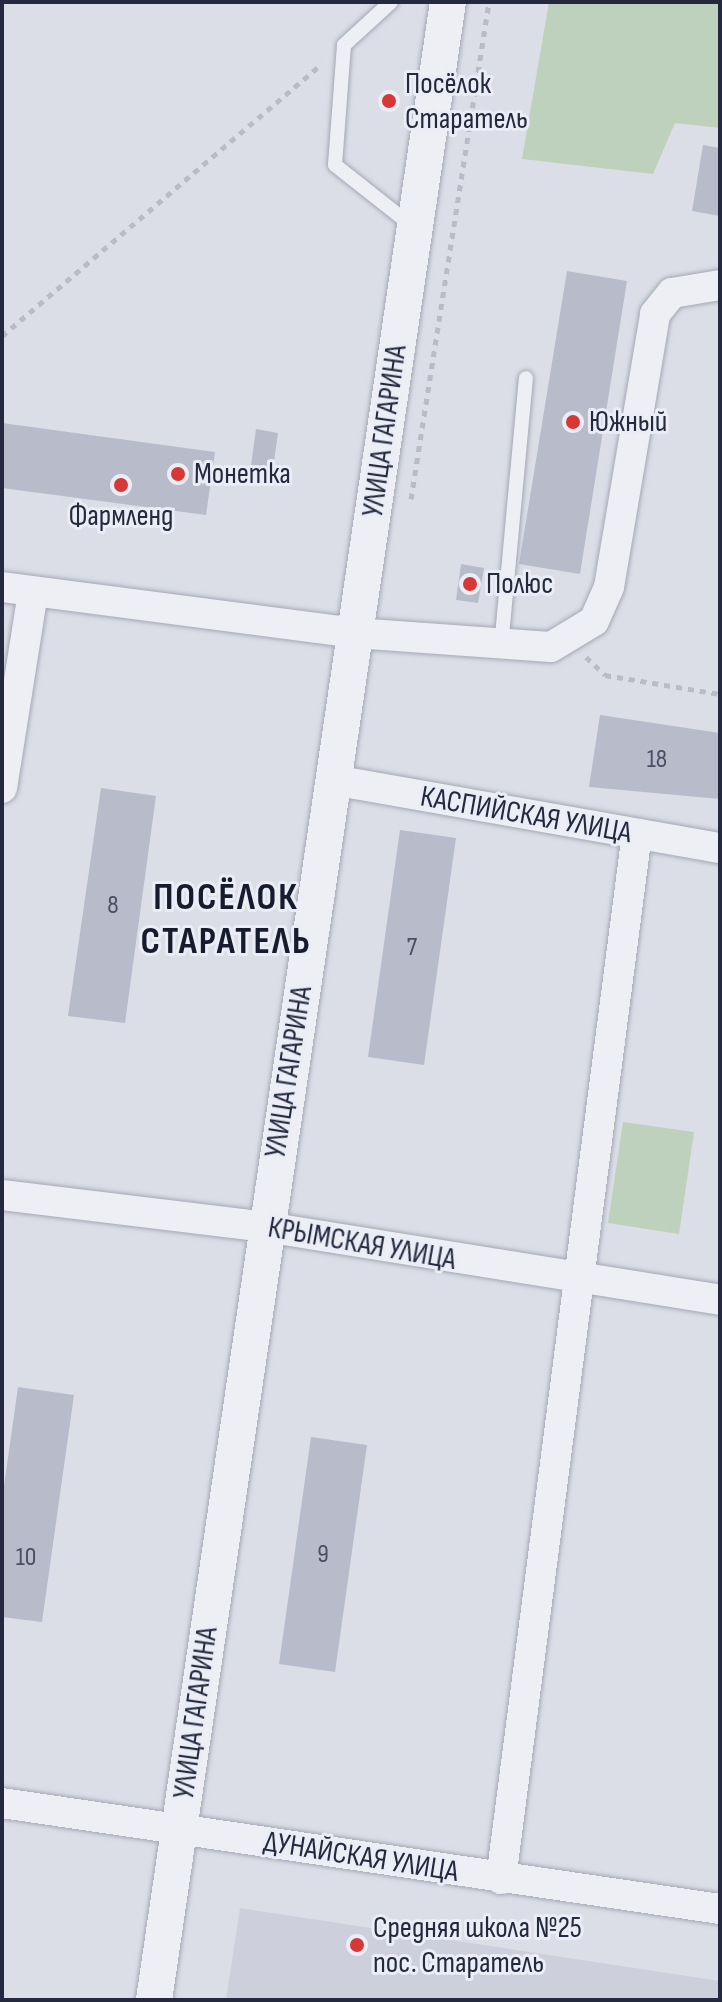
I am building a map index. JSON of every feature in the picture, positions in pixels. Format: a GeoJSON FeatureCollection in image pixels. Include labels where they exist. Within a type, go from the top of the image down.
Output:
{"type":"FeatureCollection","features":[{"type":"Feature","properties":{"kind":"street","name":"УЛИЦА ГАГАРИНА"},"geometry":{"type":"LineString","coordinates":[[154,2000],[448,2]]}},
{"type":"Feature","properties":{"kind":"street"},"geometry":{"type":"LineString","coordinates":[[2,587],[355,633],[501,647],[551,647],[575,636],[594,621],[609,587],[653,326],[672,293],[720,285]]}},
{"type":"Feature","properties":{"kind":"street"},"geometry":{"type":"LineString","coordinates":[[2,788],[33,592]]}},
{"type":"Feature","properties":{"kind":"street","name":"КАСПИЙСКАЯ УЛИЦА"},"geometry":{"type":"LineString","coordinates":[[333,780],[720,848]]}},
{"type":"Feature","properties":{"kind":"street"},"geometry":{"type":"LineString","coordinates":[[501,1879],[583,1281],[637,834]]}},
{"type":"Feature","properties":{"kind":"street","name":"КРЫМСКАЯ УЛИЦА"},"geometry":{"type":"LineString","coordinates":[[2,1195],[266,1227],[583,1281],[720,1300]]}},
{"type":"Feature","properties":{"kind":"street","name":"ДУНАЙСКАЯ УЛИЦА"},"geometry":{"type":"LineString","coordinates":[[2,1803],[720,1909]]}},
{"type":"Feature","properties":{"kind":"lane"},"geometry":{"type":"LineString","coordinates":[[391,2],[344,45],[335,165],[414,227]]}},
{"type":"Feature","properties":{"kind":"lane"},"geometry":{"type":"LineString","coordinates":[[501,647],[526,378]]}},
{"type":"Feature","properties":{"kind":"path"},"geometry":{"type":"LineString","coordinates":[[2,336],[344,45]]}},
{"type":"Feature","properties":{"kind":"path"},"geometry":{"type":"LineString","coordinates":[[575,636],[605,675],[720,694]]}},
{"type":"Feature","properties":{"kind":"shaded area","name":"Средняя школа №25 пос. Старатель"},"geometry":{"type":"Polygon","coordinates":[[[240,1908],[720,1981],[720,2000],[226,2000],[240,1908]]]}},
{"type":"Feature","properties":{"kind":"green space"},"geometry":{"type":"Polygon","coordinates":[[[549,2],[720,2],[720,128],[675,123],[653,174],[522,159],[549,2]]]}},
{"type":"Feature","properties":{"kind":"green space"},"geometry":{"type":"Polygon","coordinates":[[[623,1122],[694,1132],[679,1234],[608,1223],[623,1122]]]}},
{"type":"Feature","properties":{"kind":"building"},"geometry":{"type":"Polygon","coordinates":[[[703,145],[720,148],[720,216],[692,211],[703,145]]]}},
{"type":"Feature","properties":{"kind":"building","name":"Южный"},"geometry":{"type":"Polygon","coordinates":[[[567,271],[627,281],[580,574],[519,564],[567,271]]]}},
{"type":"Feature","properties":{"kind":"building"},"geometry":{"type":"Polygon","coordinates":[[[2,423],[215,452],[206,515],[2,488],[2,423]]]}},
{"type":"Feature","properties":{"kind":"building"},"geometry":{"type":"Polygon","coordinates":[[[256,429],[278,433],[273,469],[251,465],[256,429]]]}},
{"type":"Feature","properties":{"kind":"building","name":"Полюс"},"geometry":{"type":"Polygon","coordinates":[[[461,564],[484,568],[478,603],[456,600],[461,564]]]}},
{"type":"Feature","properties":{"kind":"building"},"geometry":{"type":"Polygon","coordinates":[[[600,715],[720,733],[720,799],[589,787],[600,715]]]}},
{"type":"Feature","properties":{"kind":"building"},"geometry":{"type":"Polygon","coordinates":[[[101,788],[156,796],[125,1023],[68,1016],[101,788]]]}},
{"type":"Feature","properties":{"kind":"building"},"geometry":{"type":"Polygon","coordinates":[[[400,830],[456,838],[424,1065],[368,1057],[400,830]]]}},
{"type":"Feature","properties":{"kind":"building"},"geometry":{"type":"Polygon","coordinates":[[[18,1387],[74,1395],[42,1622],[2,1617],[2,1500],[18,1387]]]}},
{"type":"Feature","properties":{"kind":"building"},"geometry":{"type":"Polygon","coordinates":[[[311,1437],[367,1445],[335,1672],[279,1664],[311,1437]]]}},
{"type":"Feature","properties":{"kind":"place","name":"Посёлок Старатель"},"geometry":{"type":"Point","coordinates":[389,101]}},
{"type":"Feature","properties":{"kind":"place","name":"Южный"},"geometry":{"type":"Point","coordinates":[573,422]}},
{"type":"Feature","properties":{"kind":"place","name":"Монетка"},"geometry":{"type":"Point","coordinates":[178,474]}},
{"type":"Feature","properties":{"kind":"place","name":"Фармленд"},"geometry":{"type":"Point","coordinates":[121,485]}},
{"type":"Feature","properties":{"kind":"place","name":"Полюс"},"geometry":{"type":"Point","coordinates":[470,584]}},
{"type":"Feature","properties":{"kind":"place","name":"Средняя школа №25 пос. Старатель"},"geometry":{"type":"Point","coordinates":[357,1945]}},
{"type":"Feature","properties":{"kind":"district","name":"ПОСЁЛОК СТАРАТЕЛЬ"},"geometry":{"type":"Point","coordinates":[226,920]}}]}
